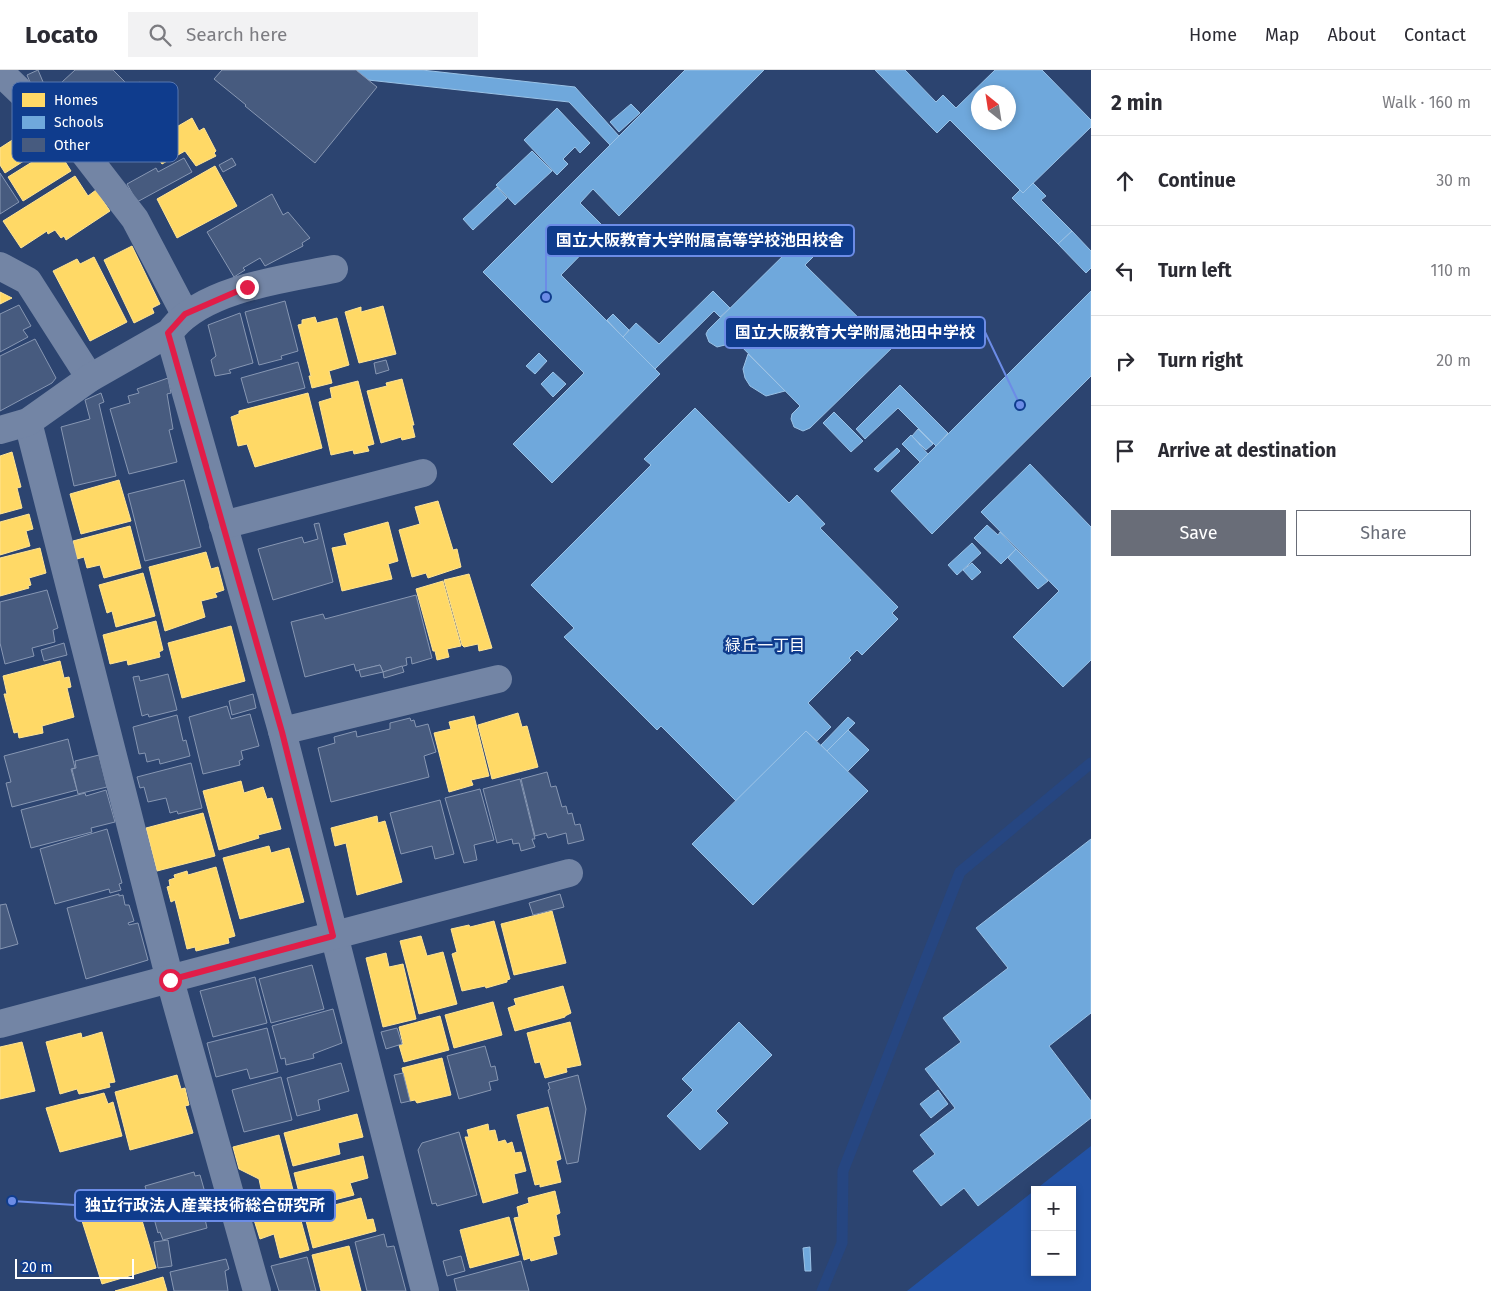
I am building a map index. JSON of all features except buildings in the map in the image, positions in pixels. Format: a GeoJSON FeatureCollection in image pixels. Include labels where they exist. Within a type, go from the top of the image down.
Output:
{"type":"FeatureCollection","features":[{"type":"Feature","properties":{"kind":"street"},"geometry":{"type":"LineString","coordinates":[[0,72],[12,84]]}},
{"type":"Feature","properties":{"kind":"street"},"geometry":{"type":"LineString","coordinates":[[91,162],[135,219],[177,323],[223,524],[282,732],[425,1291]]}},
{"type":"Feature","properties":{"kind":"street"},"geometry":{"type":"LineString","coordinates":[[0,266],[28,281],[90,378]]}},
{"type":"Feature","properties":{"kind":"street"},"geometry":{"type":"LineString","coordinates":[[0,430],[28,422],[90,378],[177,323],[247,287],[334,270]]}},
{"type":"Feature","properties":{"kind":"street"},"geometry":{"type":"LineString","coordinates":[[28,422],[170,980],[257,1291]]}},
{"type":"Feature","properties":{"kind":"street"},"geometry":{"type":"LineString","coordinates":[[223,524],[423,473]]}},
{"type":"Feature","properties":{"kind":"street"},"geometry":{"type":"LineString","coordinates":[[282,732],[498,679]]}},
{"type":"Feature","properties":{"kind":"street"},"geometry":{"type":"LineString","coordinates":[[0,1024],[569,873]]}},
{"type":"Feature","properties":{"kind":"shaded area"},"geometry":{"type":"Polygon","coordinates":[[[1091,1146],[1091,1291],[907,1291],[1031,1193],[1031,1276],[1076,1276],[1076,1186],[1040,1186],[1091,1146]]]}},
{"type":"Feature","properties":{"kind":"waterway"},"geometry":{"type":"LineString","coordinates":[[822,1291],[842,1243],[843,1171],[960,872],[1091,763]]}},
{"type":"Feature","properties":{"kind":"place","name":"国立大阪教育大学附属高等学校池田校舎"},"geometry":{"type":"Point","coordinates":[546,297]}},
{"type":"Feature","properties":{"kind":"place","name":"国立大阪教育大学附属池田中学校"},"geometry":{"type":"Point","coordinates":[1020,405]}},
{"type":"Feature","properties":{"kind":"place","name":"独立行政法人産業技術総合研究所"},"geometry":{"type":"Point","coordinates":[12,1201]}},
{"type":"Feature","properties":{"kind":"district","name":"緑丘一丁目"},"geometry":{"type":"Point","coordinates":[765,645]}},
{"type":"Feature","properties":{"kind":"route"},"geometry":{"type":"LineString","coordinates":[[170,980],[333,936],[282,732],[168,333],[185,314],[247,287]]}}]}
